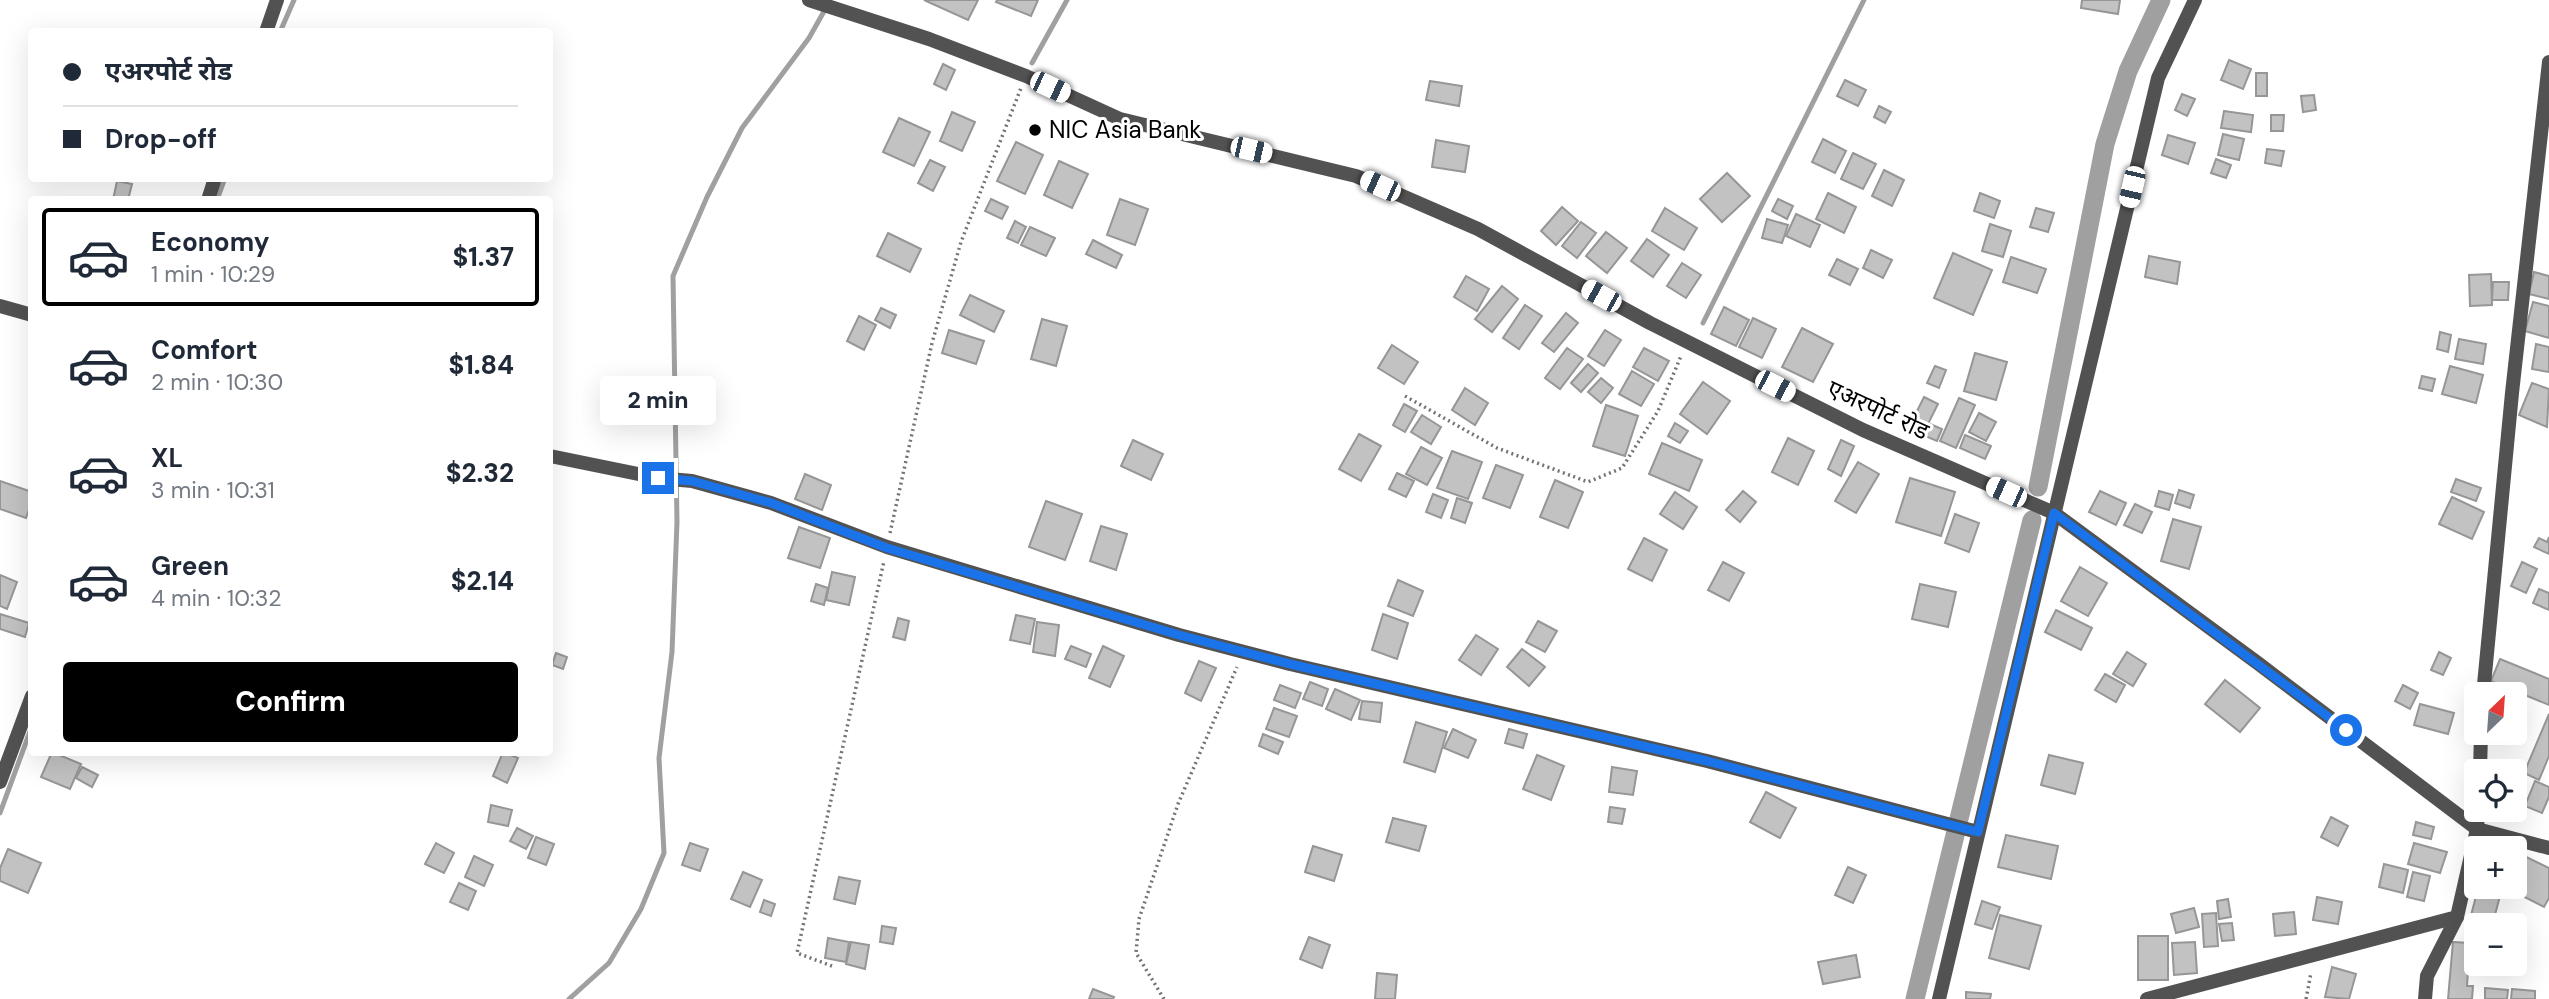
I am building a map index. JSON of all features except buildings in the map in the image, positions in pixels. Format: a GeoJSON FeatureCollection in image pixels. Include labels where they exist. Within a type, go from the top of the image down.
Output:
{"type":"FeatureCollection","features":[{"type":"Feature","properties":{"kind":"street"},"geometry":{"type":"LineString","coordinates":[[267,28],[277,0]]}},
{"type":"Feature","properties":{"kind":"street","name":"एअरपोर्ट रोड"},"geometry":{"type":"LineString","coordinates":[[809,0],[856,14],[1026,76],[1120,119],[1356,176],[1478,229],[1687,341],[1863,430],[2054,513],[2477,829],[2549,848]]}},
{"type":"Feature","properties":{"kind":"street"},"geometry":{"type":"LineString","coordinates":[[1939,999],[1974,830],[2054,513],[2158,78],[2195,0]]}},
{"type":"Feature","properties":{"kind":"street"},"geometry":{"type":"LineString","coordinates":[[2484,682],[2549,62]]}},
{"type":"Feature","properties":{"kind":"street"},"geometry":{"type":"LineString","coordinates":[[0,306],[28,314]]}},
{"type":"Feature","properties":{"kind":"street"},"geometry":{"type":"LineString","coordinates":[[553,457],[658,478],[692,481],[771,503],[887,548],[1179,635],[1707,761],[1974,830]]}},
{"type":"Feature","properties":{"kind":"street"},"geometry":{"type":"LineString","coordinates":[[0,782],[28,707]]}},
{"type":"Feature","properties":{"kind":"street"},"geometry":{"type":"LineString","coordinates":[[2425,999],[2427,976],[2457,917],[2477,822]]}},
{"type":"Feature","properties":{"kind":"street"},"geometry":{"type":"LineString","coordinates":[[2147,999],[2457,917]]}},
{"type":"Feature","properties":{"kind":"path"},"geometry":{"type":"LineString","coordinates":[[832,965],[797,953],[932,343],[961,242],[1026,76]]}},
{"type":"Feature","properties":{"kind":"path"},"geometry":{"type":"LineString","coordinates":[[1405,396],[1497,448],[1588,482],[1622,468],[1658,411],[1687,341]]}},
{"type":"Feature","properties":{"kind":"path"},"geometry":{"type":"LineString","coordinates":[[1164,999],[1136,953],[1139,919],[1178,804],[1244,652]]}},
{"type":"Feature","properties":{"kind":"path"},"geometry":{"type":"LineString","coordinates":[[2306,999],[2315,953]]}},
{"type":"Feature","properties":{"kind":"waterway"},"geometry":{"type":"LineString","coordinates":[[282,28],[294,0]]}},
{"type":"Feature","properties":{"kind":"waterway"},"geometry":{"type":"LineString","coordinates":[[1032,63],[1067,0]]}},
{"type":"Feature","properties":{"kind":"waterway"},"geometry":{"type":"LineString","coordinates":[[1703,323],[1864,0]]}},
{"type":"Feature","properties":{"kind":"waterway"},"geometry":{"type":"LineString","coordinates":[[2038,487],[2105,144],[2128,71],[2161,0]]}},
{"type":"Feature","properties":{"kind":"waterway"},"geometry":{"type":"LineString","coordinates":[[569,999],[609,963],[641,909],[664,853],[659,758],[672,652],[677,522],[673,276],[707,197],[742,128],[809,38],[827,6]]}},
{"type":"Feature","properties":{"kind":"waterway"},"geometry":{"type":"LineString","coordinates":[[218,196],[224,182]]}},
{"type":"Feature","properties":{"kind":"waterway"},"geometry":{"type":"LineString","coordinates":[[1915,999],[2032,520]]}},
{"type":"Feature","properties":{"kind":"waterway"},"geometry":{"type":"LineString","coordinates":[[0,813],[28,737]]}},
{"type":"Feature","properties":{"kind":"place","name":"NIC Asia Bank"},"geometry":{"type":"Point","coordinates":[1035,130]}},
{"type":"Feature","properties":{"kind":"route"},"geometry":{"type":"LineString","coordinates":[[658,478],[692,481],[771,503],[887,548],[1179,635],[1290,664],[1707,761],[1978,832],[2054,513],[2346,730]]}}]}
